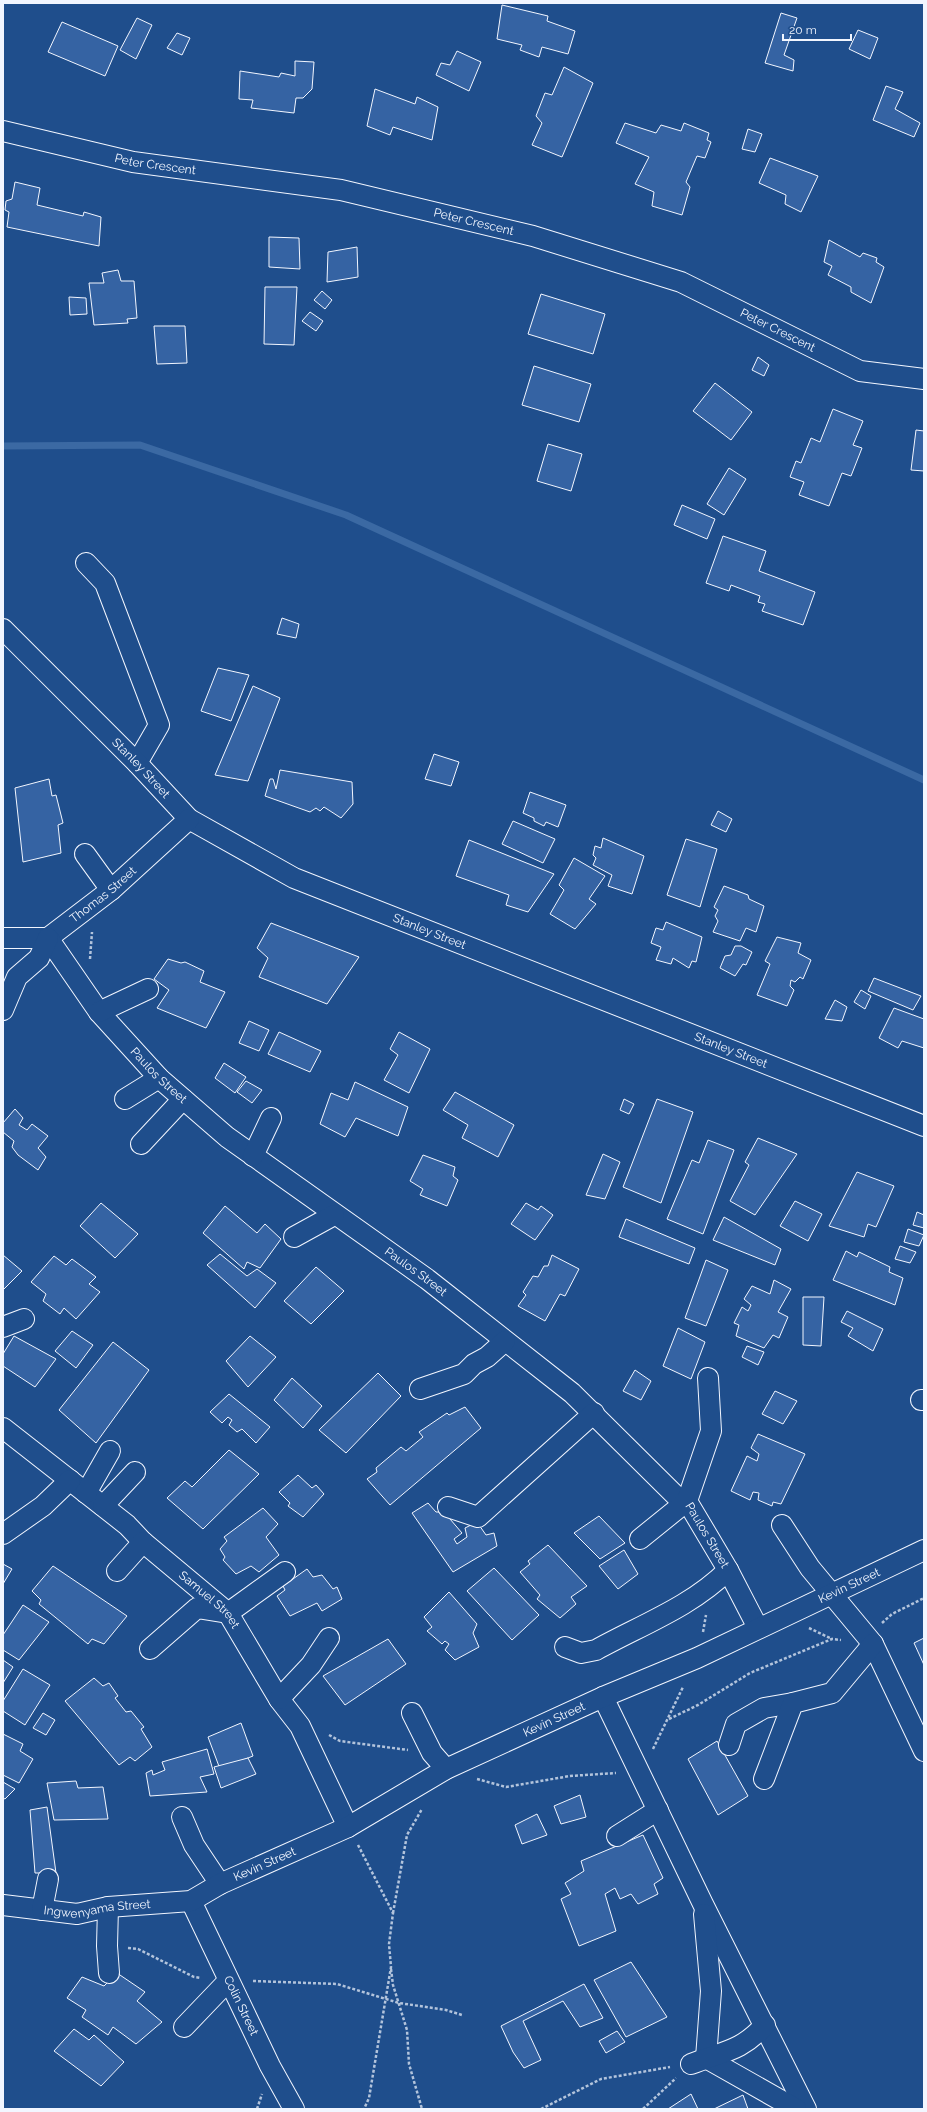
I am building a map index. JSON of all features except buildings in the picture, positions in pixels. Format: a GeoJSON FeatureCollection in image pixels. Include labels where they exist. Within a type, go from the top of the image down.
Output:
{"type":"FeatureCollection","features":[{"type":"Feature","properties":{"kind":"street","name":"Peter Crescent"},"geometry":{"type":"LineString","coordinates":[[3,131],[132,162],[340,190],[534,236],[680,282],[860,371],[924,379]]}},
{"type":"Feature","properties":{"kind":"street"},"geometry":{"type":"LineString","coordinates":[[86,563],[106,583],[159,725],[137,763]]}},
{"type":"Feature","properties":{"kind":"street","name":"Stanley Street"},"geometry":{"type":"LineString","coordinates":[[3,629],[137,763],[189,819],[294,878],[924,1126]]}},
{"type":"Feature","properties":{"kind":"street","name":"Thomas Street"},"geometry":{"type":"LineString","coordinates":[[48,938],[110,890],[189,819]]}},
{"type":"Feature","properties":{"kind":"street"},"geometry":{"type":"LineString","coordinates":[[85,854],[110,890]]}},
{"type":"Feature","properties":{"kind":"street"},"geometry":{"type":"LineString","coordinates":[[3,938],[48,938],[39,958],[10,979],[3,1010]]}},
{"type":"Feature","properties":{"kind":"street","name":"Paulos Street"},"geometry":{"type":"LineString","coordinates":[[48,938],[99,1012],[159,1078],[182,1099],[227,1137],[334,1215],[427,1279],[572,1393],[676,1496],[687,1501],[728,1570],[758,1628]]}},
{"type":"Feature","properties":{"kind":"street"},"geometry":{"type":"LineString","coordinates":[[99,1012],[148,989]]}},
{"type":"Feature","properties":{"kind":"street"},"geometry":{"type":"LineString","coordinates":[[125,1099],[159,1078]]}},
{"type":"Feature","properties":{"kind":"street"},"geometry":{"type":"LineString","coordinates":[[141,1144],[182,1099]]}},
{"type":"Feature","properties":{"kind":"street"},"geometry":{"type":"LineString","coordinates":[[253,1156],[272,1118]]}},
{"type":"Feature","properties":{"kind":"street"},"geometry":{"type":"LineString","coordinates":[[294,1237],[334,1215]]}},
{"type":"Feature","properties":{"kind":"street"},"geometry":{"type":"LineString","coordinates":[[3,1327],[24,1319]]}},
{"type":"Feature","properties":{"kind":"street"},"geometry":{"type":"LineString","coordinates":[[420,1389],[464,1374],[474,1364],[487,1357],[505,1341]]}},
{"type":"Feature","properties":{"kind":"street"},"geometry":{"type":"LineString","coordinates":[[640,1539],[687,1501],[711,1431],[708,1378]]}},
{"type":"Feature","properties":{"kind":"street"},"geometry":{"type":"LineString","coordinates":[[448,1507],[478,1517],[594,1414]]}},
{"type":"Feature","properties":{"kind":"street","name":"Samuel Street"},"geometry":{"type":"LineString","coordinates":[[3,1428],[127,1525],[143,1542],[228,1613],[278,1699],[300,1726],[348,1827]]}},
{"type":"Feature","properties":{"kind":"street"},"geometry":{"type":"LineString","coordinates":[[86,1493],[110,1450]]}},
{"type":"Feature","properties":{"kind":"street"},"geometry":{"type":"LineString","coordinates":[[103,1506],[135,1472]]}},
{"type":"Feature","properties":{"kind":"street"},"geometry":{"type":"LineString","coordinates":[[3,1534],[43,1506],[70,1480]]}},
{"type":"Feature","properties":{"kind":"street"},"geometry":{"type":"LineString","coordinates":[[782,1525],[830,1594],[873,1644],[924,1751]]}},
{"type":"Feature","properties":{"kind":"street"},"geometry":{"type":"LineString","coordinates":[[117,1571],[143,1542]]}},
{"type":"Feature","properties":{"kind":"street","name":"Kevin Street"},"geometry":{"type":"LineString","coordinates":[[190,1901],[220,1884],[348,1827],[446,1769],[603,1697],[697,1658],[924,1550]]}},
{"type":"Feature","properties":{"kind":"street"},"geometry":{"type":"LineString","coordinates":[[565,1647],[581,1653],[596,1650],[680,1607],[712,1586],[728,1570]]}},
{"type":"Feature","properties":{"kind":"street"},"geometry":{"type":"LineString","coordinates":[[150,1650],[197,1608],[228,1613],[285,1572]]}},
{"type":"Feature","properties":{"kind":"street"},"geometry":{"type":"LineString","coordinates":[[278,1699],[311,1665],[329,1638]]}},
{"type":"Feature","properties":{"kind":"street"},"geometry":{"type":"LineString","coordinates":[[729,1745],[736,1724],[764,1708],[793,1704],[832,1693],[873,1644]]}},
{"type":"Feature","properties":{"kind":"street"},"geometry":{"type":"LineString","coordinates":[[603,1697],[703,1904],[806,2109]]}},
{"type":"Feature","properties":{"kind":"street"},"geometry":{"type":"LineString","coordinates":[[764,1779],[793,1704]]}},
{"type":"Feature","properties":{"kind":"street"},"geometry":{"type":"LineString","coordinates":[[412,1713],[432,1753],[446,1769]]}},
{"type":"Feature","properties":{"kind":"street"},"geometry":{"type":"LineString","coordinates":[[617,1836],[658,1810]]}},
{"type":"Feature","properties":{"kind":"street"},"geometry":{"type":"LineString","coordinates":[[182,1818],[194,1845],[220,1884]]}},
{"type":"Feature","properties":{"kind":"street"},"geometry":{"type":"LineString","coordinates":[[42,1910],[48,1879]]}},
{"type":"Feature","properties":{"kind":"street","name":"Ingwenyama Street"},"geometry":{"type":"LineString","coordinates":[[3,1905],[77,1914],[108,1907],[190,1901]]}},
{"type":"Feature","properties":{"kind":"street","name":"Colin Street"},"geometry":{"type":"LineString","coordinates":[[190,1901],[270,2066],[294,2109]]}},
{"type":"Feature","properties":{"kind":"street"},"geometry":{"type":"LineString","coordinates":[[699,2061],[712,1991],[703,1904]]}},
{"type":"Feature","properties":{"kind":"street"},"geometry":{"type":"LineString","coordinates":[[108,1907],[107,1946],[110,1973]]}},
{"type":"Feature","properties":{"kind":"street"},"geometry":{"type":"LineString","coordinates":[[184,2027],[228,1981]]}},
{"type":"Feature","properties":{"kind":"street"},"geometry":{"type":"LineString","coordinates":[[699,2061],[726,2053],[752,2039],[765,2025]]}},
{"type":"Feature","properties":{"kind":"street"},"geometry":{"type":"LineString","coordinates":[[699,2061],[796,2109]]}},
{"type":"Feature","properties":{"kind":"path"},"geometry":{"type":"LineString","coordinates":[[669,1719],[698,1705],[750,1672],[832,1639],[873,1644],[879,1626],[892,1614],[924,1598]]}},
{"type":"Feature","properties":{"kind":"path"},"geometry":{"type":"LineString","coordinates":[[300,1726],[312,1727],[340,1741],[432,1753]]}},
{"type":"Feature","properties":{"kind":"path"},"geometry":{"type":"LineString","coordinates":[[446,1769],[506,1787],[578,1776],[640,1773]]}},
{"type":"Feature","properties":{"kind":"path"},"geometry":{"type":"LineString","coordinates":[[422,2109],[409,2064],[407,2030],[393,1985],[389,1944],[407,1835],[427,1802]]}},
{"type":"Feature","properties":{"kind":"path"},"geometry":{"type":"LineString","coordinates":[[348,1827],[393,1913]]}},
{"type":"Feature","properties":{"kind":"path"},"geometry":{"type":"LineString","coordinates":[[107,1946],[138,1949],[194,1977],[228,1981],[337,1984],[398,2003],[446,2010],[462,2015]]}},
{"type":"Feature","properties":{"kind":"path"},"geometry":{"type":"LineString","coordinates":[[364,2109],[369,2098],[384,1998],[391,1967]]}},
{"type":"Feature","properties":{"kind":"path"},"geometry":{"type":"LineString","coordinates":[[541,2109],[601,2079],[699,2061]]}},
{"type":"Feature","properties":{"kind":"path"},"geometry":{"type":"LineString","coordinates":[[643,2109],[699,2061]]}},
{"type":"Feature","properties":{"kind":"waterway"},"geometry":{"type":"LineString","coordinates":[[3,446],[140,445],[346,515],[924,780]]}}]}
